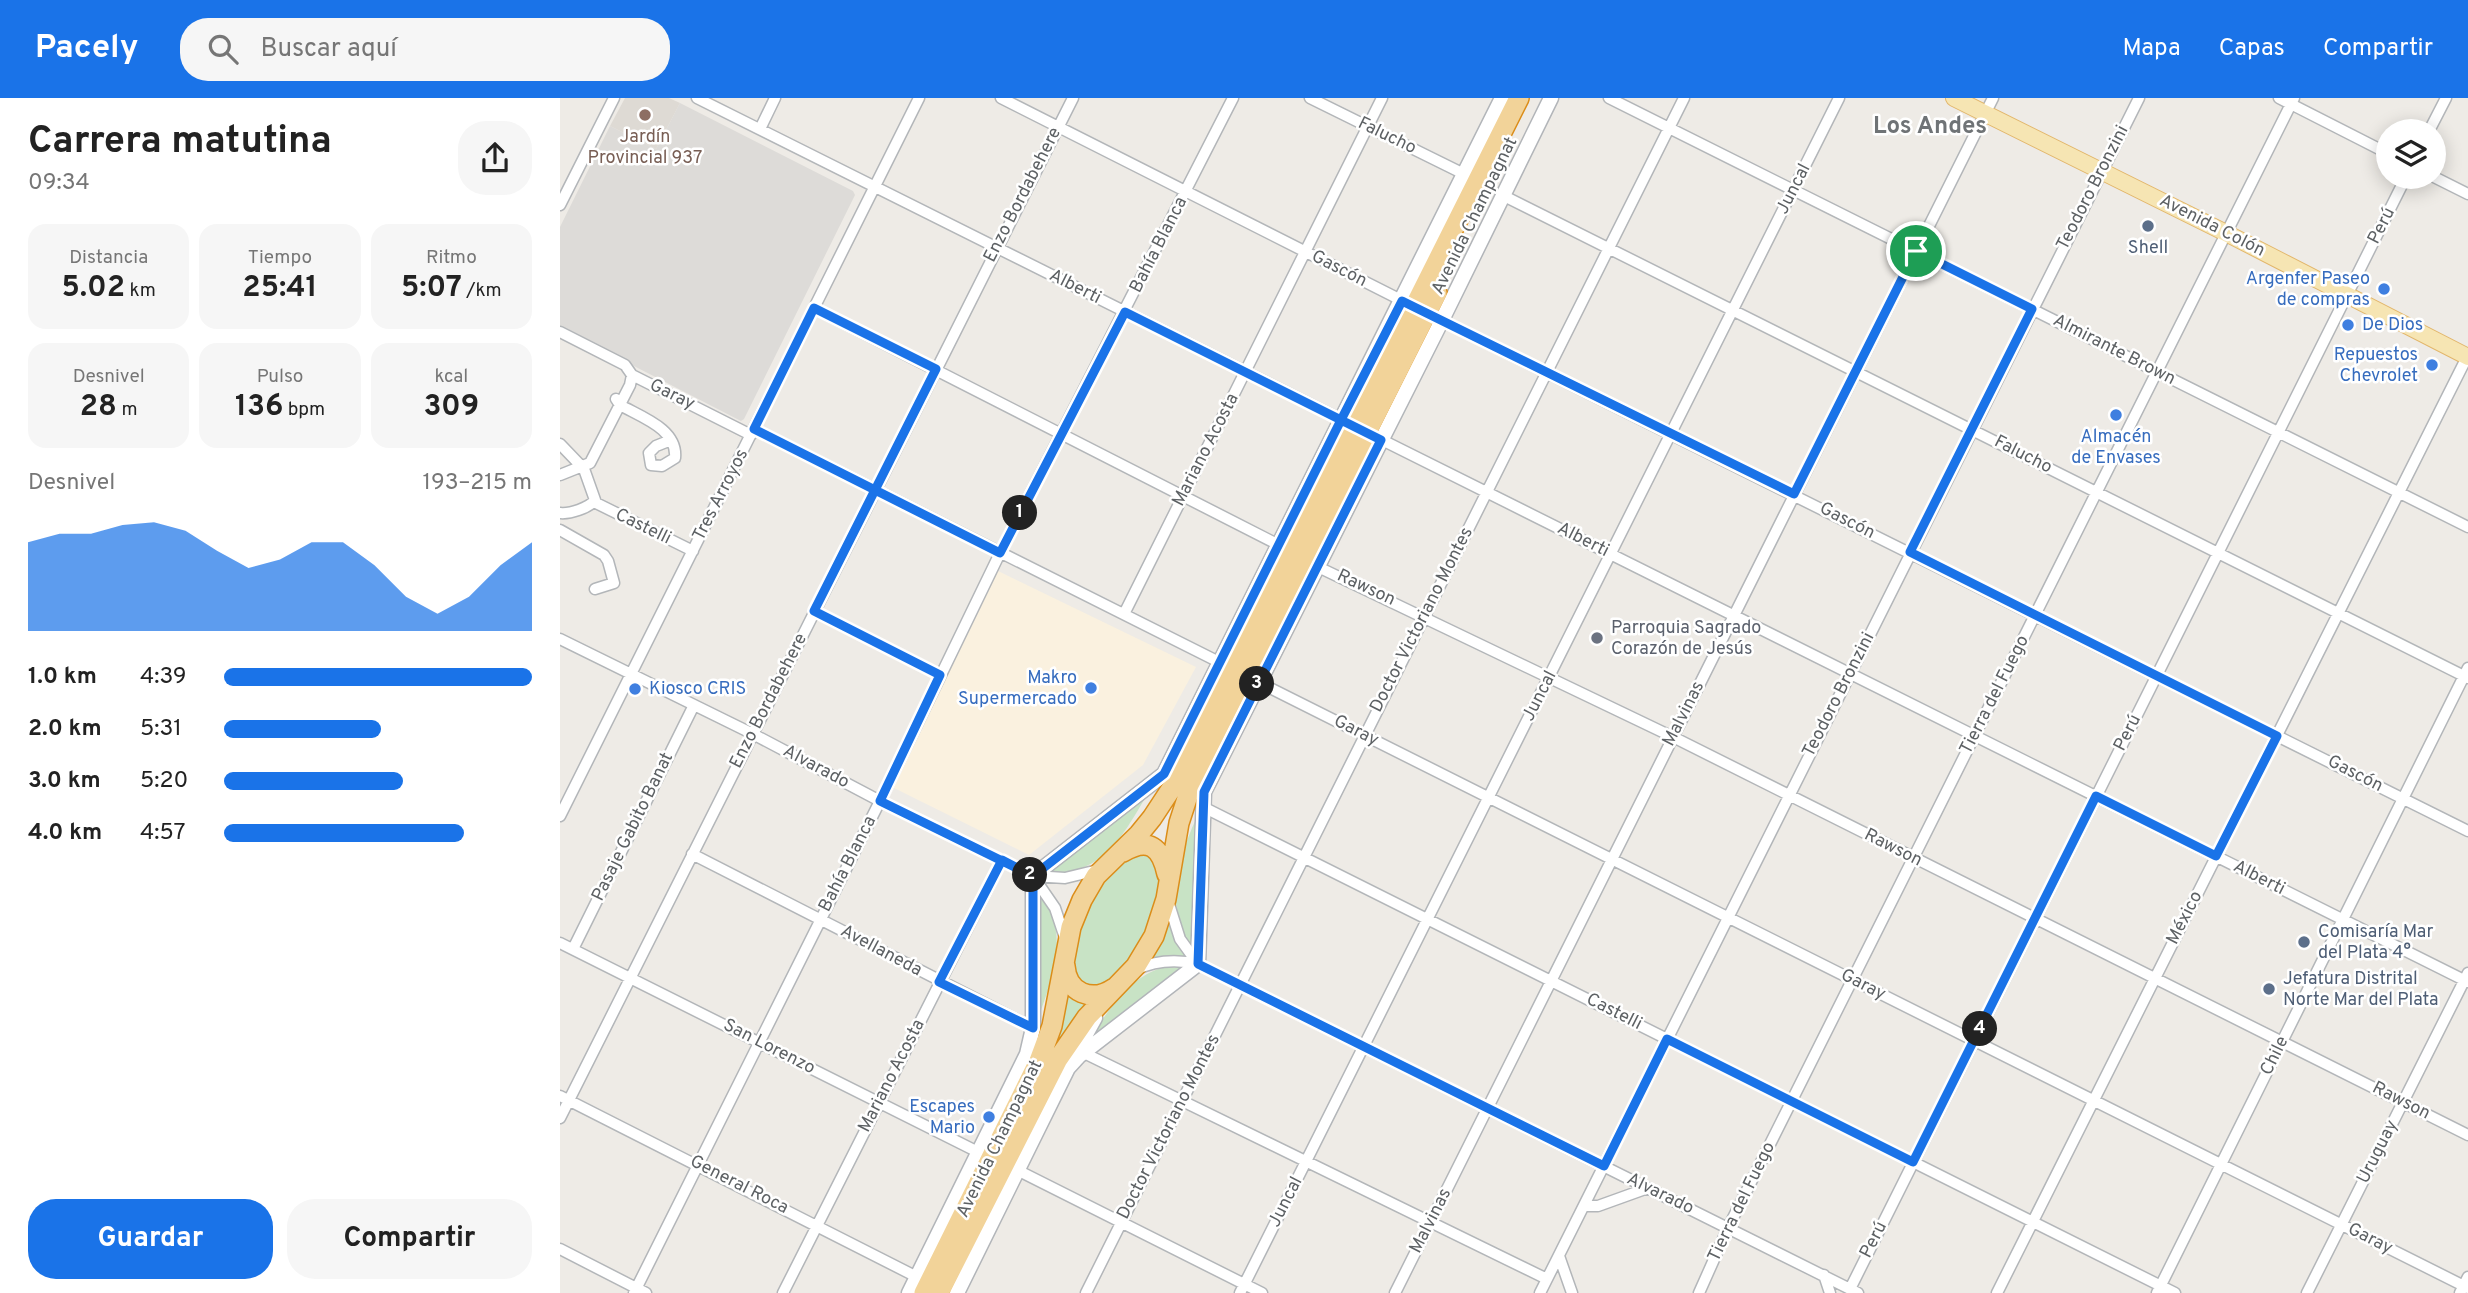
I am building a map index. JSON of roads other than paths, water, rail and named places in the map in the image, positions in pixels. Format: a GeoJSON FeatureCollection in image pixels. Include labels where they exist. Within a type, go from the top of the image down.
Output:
{"type":"FeatureCollection","features":[{"type":"Feature","properties":{"kind":"highway","name":"Avenida Champagnat"},"geometry":{"type":"LineString","coordinates":[[1421,310],[1519,98]]}},
{"type":"Feature","properties":{"kind":"highway","name":"Avenida Champagnat"},"geometry":{"type":"LineString","coordinates":[[939,1293],[1052,1067],[1078,1028],[1124,980],[1154,936],[1163,913],[1179,823],[1195,774],[1421,310],[1533,98]]}},
{"type":"Feature","properties":{"kind":"highway","name":"Avenida Champagnat"},"geometry":{"type":"LineString","coordinates":[[920,1285],[1048,1040],[1071,927],[1082,900],[1096,876],[1152,818],[1177,780],[1361,430]]}},
{"type":"Feature","properties":{"kind":"highway"},"geometry":{"type":"LineString","coordinates":[[1111,860],[1136,846],[1146,845],[1155,849],[1164,859],[1167,888]]}},
{"type":"Feature","properties":{"kind":"highway"},"geometry":{"type":"LineString","coordinates":[[1065,966],[1067,979],[1074,988],[1091,995],[1103,994],[1124,980]]}},
{"type":"Feature","properties":{"kind":"main road","name":"Avenida Colón"},"geometry":{"type":"LineString","coordinates":[[1954,98],[2468,357]]}},
{"type":"Feature","properties":{"kind":"street"},"geometry":{"type":"LineString","coordinates":[[560,205],[565,183],[614,98]]}},
{"type":"Feature","properties":{"kind":"street","name":"Alberti"},"geometry":{"type":"LineString","coordinates":[[697,98],[2343,920],[2467,978]]}},
{"type":"Feature","properties":{"kind":"street"},"geometry":{"type":"LineString","coordinates":[[760,129],[775,98]]}},
{"type":"Feature","properties":{"kind":"street","name":"Tres Arroyos"},"geometry":{"type":"LineString","coordinates":[[560,816],[565,793],[631,674],[919,98]]}},
{"type":"Feature","properties":{"kind":"street","name":"Gascón"},"geometry":{"type":"LineString","coordinates":[[1002,98],[1304,252],[2468,831]]}},
{"type":"Feature","properties":{"kind":"street","name":"Enzo Bordabehere"},"geometry":{"type":"LineString","coordinates":[[560,1118],[564,1098],[630,978],[1073,98]]}},
{"type":"Feature","properties":{"kind":"street","name":"Bahía Blanca"},"geometry":{"type":"LineString","coordinates":[[639,1291],[698,1165],[880,801],[1000,553],[1233,98]]}},
{"type":"Feature","properties":{"kind":"street","name":"Falucho"},"geometry":{"type":"LineString","coordinates":[[1310,98],[1464,174]]}},
{"type":"Feature","properties":{"kind":"street","name":"Mariano Acosta"},"geometry":{"type":"LineString","coordinates":[[1124,614],[1382,98]]}},
{"type":"Feature","properties":{"kind":"street","name":"Avenida Champagnat"},"geometry":{"type":"LineString","coordinates":[[1421,310],[1464,174],[1502,98]]}},
{"type":"Feature","properties":{"kind":"street","name":"Avenida Champagnat"},"geometry":{"type":"LineString","coordinates":[[1170,866],[1317,565],[1361,430],[1421,310],[1502,195],[1550,98]]}},
{"type":"Feature","properties":{"kind":"street","name":"Almirante Brown"},"geometry":{"type":"LineString","coordinates":[[1609,98],[2468,527]]}},
{"type":"Feature","properties":{"kind":"street","name":"Doctor Victoriano Montes"},"geometry":{"type":"LineString","coordinates":[[1086,1293],[1684,98]]}},
{"type":"Feature","properties":{"kind":"street","name":"Juncal"},"geometry":{"type":"LineString","coordinates":[[1243,1289],[1839,98]]}},
{"type":"Feature","properties":{"kind":"street","name":"Malvinas"},"geometry":{"type":"LineString","coordinates":[[1395,1293],[1993,98]]}},
{"type":"Feature","properties":{"kind":"street","name":"Teodoro Bronzini"},"geometry":{"type":"LineString","coordinates":[[1540,1293],[2139,98]]}},
{"type":"Feature","properties":{"kind":"street"},"geometry":{"type":"LineString","coordinates":[[2279,98],[2292,101],[2376,147]]}},
{"type":"Feature","properties":{"kind":"street"},"geometry":{"type":"LineString","coordinates":[[2435,119],[2446,98]]}},
{"type":"Feature","properties":{"kind":"street","name":"Tierra del Fuego"},"geometry":{"type":"LineString","coordinates":[[1699,1293],[1728,1227],[2292,101]]}},
{"type":"Feature","properties":{"kind":"street"},"geometry":{"type":"LineString","coordinates":[[2446,183],[2468,194]]}},
{"type":"Feature","properties":{"kind":"street","name":"Perú"},"geometry":{"type":"LineString","coordinates":[[1854,1291],[1913,1162],[2400,189]]}},
{"type":"Feature","properties":{"kind":"street","name":"Falucho"},"geometry":{"type":"LineString","coordinates":[[1502,195],[2218,553],[2467,674]]}},
{"type":"Feature","properties":{"kind":"street"},"geometry":{"type":"LineString","coordinates":[[814,308],[1277,544]]}},
{"type":"Feature","properties":{"kind":"street","name":"Garay"},"geometry":{"type":"LineString","coordinates":[[560,332],[625,366],[632,375],[875,490],[1219,662]]}},
{"type":"Feature","properties":{"kind":"street","name":"México"},"geometry":{"type":"LineString","coordinates":[[1997,1293],[2468,357]]}},
{"type":"Feature","properties":{"kind":"street"},"geometry":{"type":"LineString","coordinates":[[582,468],[618,402],[624,382],[632,375]]}},
{"type":"Feature","properties":{"kind":"street"},"geometry":{"type":"LineString","coordinates":[[618,402],[664,430],[671,440]]}},
{"type":"Feature","properties":{"kind":"street","name":"Avenida Champagnat"},"geometry":{"type":"LineString","coordinates":[[1131,842],[1277,544],[1361,430]]}},
{"type":"Feature","properties":{"kind":"street"},"geometry":{"type":"LineString","coordinates":[[560,444],[582,468],[595,498],[594,502],[560,513]]}},
{"type":"Feature","properties":{"kind":"street"},"geometry":{"type":"LineString","coordinates":[[560,475],[582,468]]}},
{"type":"Feature","properties":{"kind":"street","name":"Castelli"},"geometry":{"type":"LineString","coordinates":[[594,502],[693,551]]}},
{"type":"Feature","properties":{"kind":"street"},"geometry":{"type":"LineString","coordinates":[[560,530],[594,547],[608,561],[614,583],[595,589]]}},
{"type":"Feature","properties":{"kind":"street","name":"Rawson"},"geometry":{"type":"LineString","coordinates":[[1317,565],[1673,737],[2468,1135]]}},
{"type":"Feature","properties":{"kind":"street"},"geometry":{"type":"LineString","coordinates":[[814,611],[940,675]]}},
{"type":"Feature","properties":{"kind":"street","name":"Alvarado"},"geometry":{"type":"LineString","coordinates":[[560,639],[1033,876],[1075,877],[1095,871],[1111,860]]}},
{"type":"Feature","properties":{"kind":"street","name":"Chile"},"geometry":{"type":"LineString","coordinates":[[2159,1289],[2467,674]]}},
{"type":"Feature","properties":{"kind":"street","name":"Garay"},"geometry":{"type":"LineString","coordinates":[[1258,682],[2465,1286]]}},
{"type":"Feature","properties":{"kind":"street","name":"Pasaje Gabito Banat"},"geometry":{"type":"LineString","coordinates":[[573,949],[694,705]]}},
{"type":"Feature","properties":{"kind":"street","name":"Avenida Champagnat"},"geometry":{"type":"LineString","coordinates":[[1027,1054],[1033,1028],[1033,876],[1164,774]]}},
{"type":"Feature","properties":{"kind":"street","name":"Avenida Champagnat"},"geometry":{"type":"LineString","coordinates":[[1064,1074],[1084,1053],[1198,964],[1203,800]]}},
{"type":"Feature","properties":{"kind":"street","name":"Castelli"},"geometry":{"type":"LineString","coordinates":[[1203,800],[1304,857],[2033,1222],[2159,1289],[2175,1293]]}},
{"type":"Feature","properties":{"kind":"street","name":"Avellaneda"},"geometry":{"type":"LineString","coordinates":[[692,855],[1033,1028]]}},
{"type":"Feature","properties":{"kind":"street","name":"Mariano Acosta"},"geometry":{"type":"LineString","coordinates":[[783,1293],[1002,860]]}},
{"type":"Feature","properties":{"kind":"street","name":"Alvarado"},"geometry":{"type":"LineString","coordinates":[[1033,876],[1060,916],[1065,935],[1065,966]]}},
{"type":"Feature","properties":{"kind":"street","name":"Alvarado"},"geometry":{"type":"LineString","coordinates":[[1167,888],[1177,932],[1188,953],[1198,964]]}},
{"type":"Feature","properties":{"kind":"street","name":"San Lorenzo"},"geometry":{"type":"LineString","coordinates":[[560,943],[978,1152]]}},
{"type":"Feature","properties":{"kind":"street","name":"Alvarado"},"geometry":{"type":"LineString","coordinates":[[1124,980],[1142,967],[1157,962],[1181,961],[1198,964],[1854,1291]]}},
{"type":"Feature","properties":{"kind":"street","name":"Avenida Champagnat"},"geometry":{"type":"LineString","coordinates":[[909,1293],[920,1285],[978,1152],[1027,1054],[1065,966]]}},
{"type":"Feature","properties":{"kind":"street","name":"Uruguay"},"geometry":{"type":"LineString","coordinates":[[2307,1293],[2467,978]]}},
{"type":"Feature","properties":{"kind":"street","name":"Avenida Champagnat"},"geometry":{"type":"LineString","coordinates":[[957,1293],[1064,1074],[1105,999]]}},
{"type":"Feature","properties":{"kind":"street"},"geometry":{"type":"LineString","coordinates":[[1084,1053],[1548,1279]]}},
{"type":"Feature","properties":{"kind":"street","name":"General Roca"},"geometry":{"type":"LineString","coordinates":[[564,1098],[817,1225],[920,1285]]}},
{"type":"Feature","properties":{"kind":"street"},"geometry":{"type":"LineString","coordinates":[[1017,1170],[1243,1289],[1262,1293]]}},
{"type":"Feature","properties":{"kind":"street"},"geometry":{"type":"LineString","coordinates":[[1584,1206],[1598,1206],[1648,1188]]}},
{"type":"Feature","properties":{"kind":"street"},"geometry":{"type":"LineString","coordinates":[[560,1249],[639,1291]]}},
{"type":"Feature","properties":{"kind":"street"},"geometry":{"type":"LineString","coordinates":[[1559,1256],[1572,1293]]}},
{"type":"Feature","properties":{"kind":"street"},"geometry":{"type":"LineString","coordinates":[[1824,1275],[1830,1293]]}},
{"type":"Feature","properties":{"kind":"place","name":"Jardín Provincial 937"},"geometry":{"type":"Point","coordinates":[645,115]}},
{"type":"Feature","properties":{"kind":"place","name":"Shell"},"geometry":{"type":"Point","coordinates":[2148,226]}},
{"type":"Feature","properties":{"kind":"place","name":"Argenfer Paseo de compras"},"geometry":{"type":"Point","coordinates":[2384,289]}},
{"type":"Feature","properties":{"kind":"place","name":"De Dios"},"geometry":{"type":"Point","coordinates":[2348,325]}},
{"type":"Feature","properties":{"kind":"place","name":"Repuestos Chevrolet"},"geometry":{"type":"Point","coordinates":[2432,365]}},
{"type":"Feature","properties":{"kind":"place","name":"Almacén de Envases"},"geometry":{"type":"Point","coordinates":[2116,415]}},
{"type":"Feature","properties":{"kind":"place","name":"Parroquia Sagrado Corazón de Jesús"},"geometry":{"type":"Point","coordinates":[1597,638]}},
{"type":"Feature","properties":{"kind":"place","name":"Makro Supermercado"},"geometry":{"type":"Point","coordinates":[1091,688]}},
{"type":"Feature","properties":{"kind":"place","name":"Kiosco CRIS"},"geometry":{"type":"Point","coordinates":[635,689]}},
{"type":"Feature","properties":{"kind":"place","name":"Comisaría Mar del Plata 4°"},"geometry":{"type":"Point","coordinates":[2304,942]}},
{"type":"Feature","properties":{"kind":"place","name":"Jefatura Distrital Norte Mar del Plata"},"geometry":{"type":"Point","coordinates":[2269,989]}},
{"type":"Feature","properties":{"kind":"place","name":"Escapes Mario"},"geometry":{"type":"Point","coordinates":[989,1117]}},
{"type":"Feature","properties":{"kind":"district","name":"Los Andes"},"geometry":{"type":"Point","coordinates":[1930,127]}}]}
